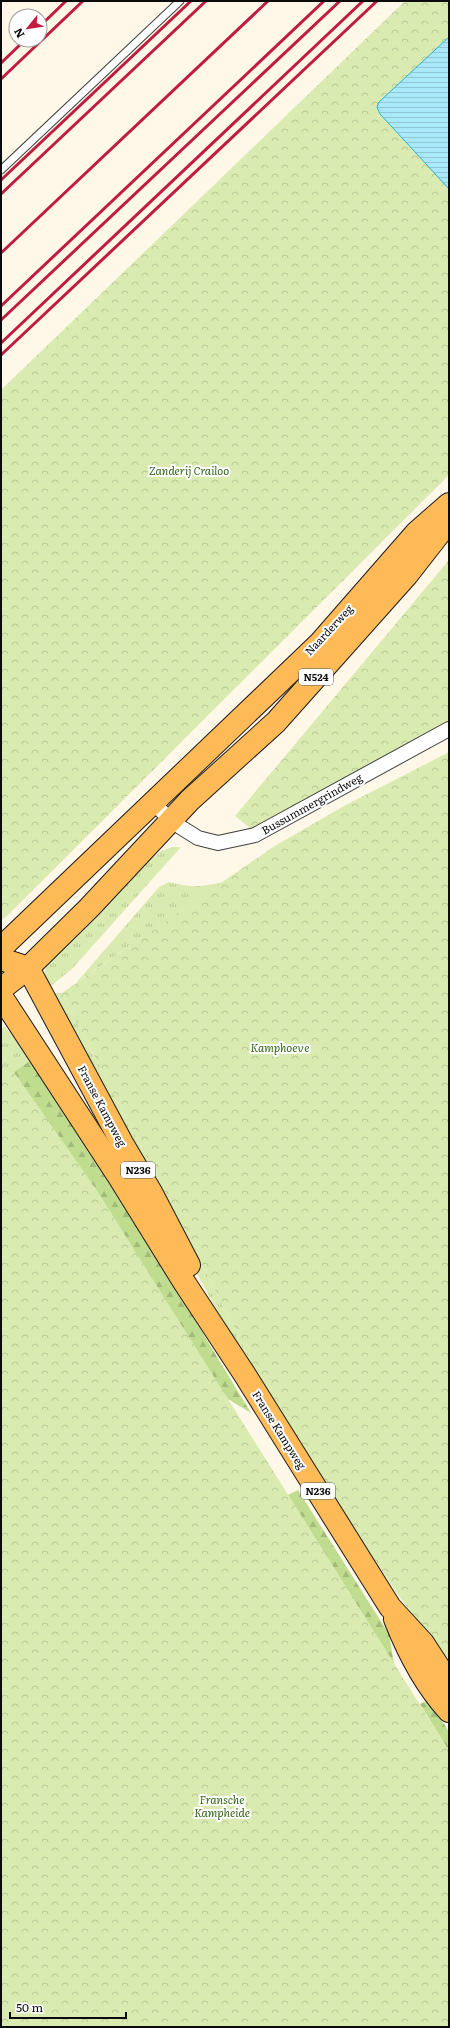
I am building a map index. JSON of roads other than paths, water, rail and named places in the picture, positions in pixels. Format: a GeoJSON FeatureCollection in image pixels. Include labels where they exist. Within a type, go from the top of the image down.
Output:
{"type":"FeatureCollection","features":[{"type":"Feature","properties":{"kind":"main road","name":"Naarderweg"},"geometry":{"type":"LineString","coordinates":[[153,802],[320,642],[417,532],[449,504]]}},
{"type":"Feature","properties":{"kind":"main road","name":"Naarderweg"},"geometry":{"type":"LineString","coordinates":[[171,821],[190,800],[276,722],[407,575],[449,522]]}},
{"type":"Feature","properties":{"kind":"main road","name":"N524"},"geometry":{"type":"LineString","coordinates":[[1,948],[153,802]]}},
{"type":"Feature","properties":{"kind":"main road","name":"N524"},"geometry":{"type":"LineString","coordinates":[[28,968],[89,908],[171,821]]}},
{"type":"Feature","properties":{"kind":"main road"},"geometry":{"type":"LineString","coordinates":[[1,959],[28,968]]}},
{"type":"Feature","properties":{"kind":"main road"},"geometry":{"type":"LineString","coordinates":[[1,989],[28,968]]}},
{"type":"Feature","properties":{"kind":"main road","name":"Franse Kampweg"},"geometry":{"type":"LineString","coordinates":[[28,968],[122,1143],[151,1192],[245,1375]]}},
{"type":"Feature","properties":{"kind":"main road","name":"Franse Kampweg"},"geometry":{"type":"LineString","coordinates":[[1,996],[119,1177],[184,1282],[245,1375],[390,1607],[408,1651],[439,1700],[449,1710]]}},
{"type":"Feature","properties":{"kind":"main road","name":"Franse Kampweg"},"geometry":{"type":"LineString","coordinates":[[390,1607],[423,1643],[449,1684]]}},
{"type":"Feature","properties":{"kind":"street","name":"Bussummergrindweg"},"geometry":{"type":"LineString","coordinates":[[153,802],[171,821],[198,838],[218,843],[255,835],[449,729]]}},
{"type":"Feature","properties":{"kind":"lane"},"geometry":{"type":"LineString","coordinates":[[1,170],[180,1]]}},
{"type":"Feature","properties":{"kind":"water"},"geometry":{"type":"Polygon","coordinates":[[[449,37],[449,189],[380,114],[377,107],[379,102],[449,37]]]}},
{"type":"Feature","properties":{"kind":"railway"},"geometry":{"type":"LineString","coordinates":[[48,18],[66,1]]}},
{"type":"Feature","properties":{"kind":"railway"},"geometry":{"type":"LineString","coordinates":[[1,79],[83,1]]}},
{"type":"Feature","properties":{"kind":"railway"},"geometry":{"type":"LineString","coordinates":[[1,180],[191,1]]}},
{"type":"Feature","properties":{"kind":"railway"},"geometry":{"type":"LineString","coordinates":[[1,194],[206,1]]}},
{"type":"Feature","properties":{"kind":"railway"},"geometry":{"type":"LineString","coordinates":[[1,253],[268,1]]}},
{"type":"Feature","properties":{"kind":"railway"},"geometry":{"type":"LineString","coordinates":[[1,306],[324,1]]}},
{"type":"Feature","properties":{"kind":"railway"},"geometry":{"type":"LineString","coordinates":[[1,320],[340,1]]}},
{"type":"Feature","properties":{"kind":"railway"},"geometry":{"type":"LineString","coordinates":[[1,343],[363,1]]}},
{"type":"Feature","properties":{"kind":"railway"},"geometry":{"type":"LineString","coordinates":[[1,355],[377,1]]}},
{"type":"Feature","properties":{"kind":"railway"},"geometry":{"type":"LineString","coordinates":[[1,63],[17,48]]}},
{"type":"Feature","properties":{"kind":"park label","name":"Zanderij Crailoo"},"geometry":{"type":"Point","coordinates":[189,471]}},
{"type":"Feature","properties":{"kind":"park label","name":"Kamphoeve"},"geometry":{"type":"Point","coordinates":[280,1048]}},
{"type":"Feature","properties":{"kind":"park label","name":"Fransche Kampheide"},"geometry":{"type":"Point","coordinates":[222,1806]}}]}
